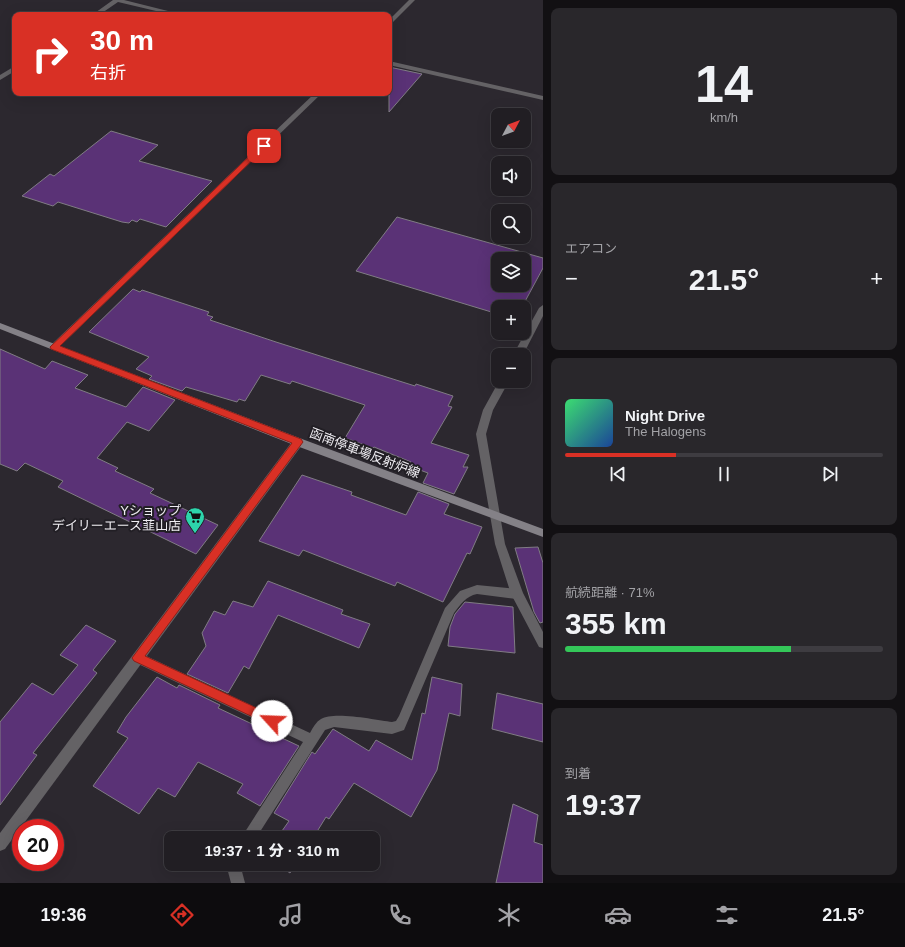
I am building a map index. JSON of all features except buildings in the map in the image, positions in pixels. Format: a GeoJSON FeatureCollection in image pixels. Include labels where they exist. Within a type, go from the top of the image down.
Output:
{"type":"FeatureCollection","features":[{"type":"Feature","properties":{"kind":"main road","name":"函南停車場反射炉線"},"geometry":{"type":"LineString","coordinates":[[0,326],[298,442],[543,533]]}},
{"type":"Feature","properties":{"kind":"street"},"geometry":{"type":"LineString","coordinates":[[99,12],[117,0],[168,12]]}},
{"type":"Feature","properties":{"kind":"street"},"geometry":{"type":"LineString","coordinates":[[392,21],[412,0]]}},
{"type":"Feature","properties":{"kind":"street"},"geometry":{"type":"LineString","coordinates":[[392,64],[543,98]]}},
{"type":"Feature","properties":{"kind":"street"},"geometry":{"type":"LineString","coordinates":[[0,78],[12,70]]}},
{"type":"Feature","properties":{"kind":"street"},"geometry":{"type":"LineString","coordinates":[[54,347],[316,96]]}},
{"type":"Feature","properties":{"kind":"street"},"geometry":{"type":"LineString","coordinates":[[522,348],[543,308]]}},
{"type":"Feature","properties":{"kind":"street"},"geometry":{"type":"LineString","coordinates":[[500,388],[488,410],[481,434],[500,544],[517,594],[543,643]]}},
{"type":"Feature","properties":{"kind":"street"},"geometry":{"type":"LineString","coordinates":[[0,844],[298,442]]}},
{"type":"Feature","properties":{"kind":"street"},"geometry":{"type":"LineString","coordinates":[[253,831],[321,726],[327,722],[334,721],[392,728],[400,726],[449,611],[458,599],[467,592],[475,590],[517,594]]}},
{"type":"Feature","properties":{"kind":"street"},"geometry":{"type":"LineString","coordinates":[[138,658],[312,740]]}},
{"type":"Feature","properties":{"kind":"street"},"geometry":{"type":"LineString","coordinates":[[235,871],[238,883]]}},
{"type":"Feature","properties":{"kind":"place","name":"Yショップ デイリーエース韮山店"},"geometry":{"type":"Point","coordinates":[195,534]}},
{"type":"Feature","properties":{"kind":"route"},"geometry":{"type":"LineString","coordinates":[[264,146],[54,347],[298,442],[138,658],[272,721]]}}]}
